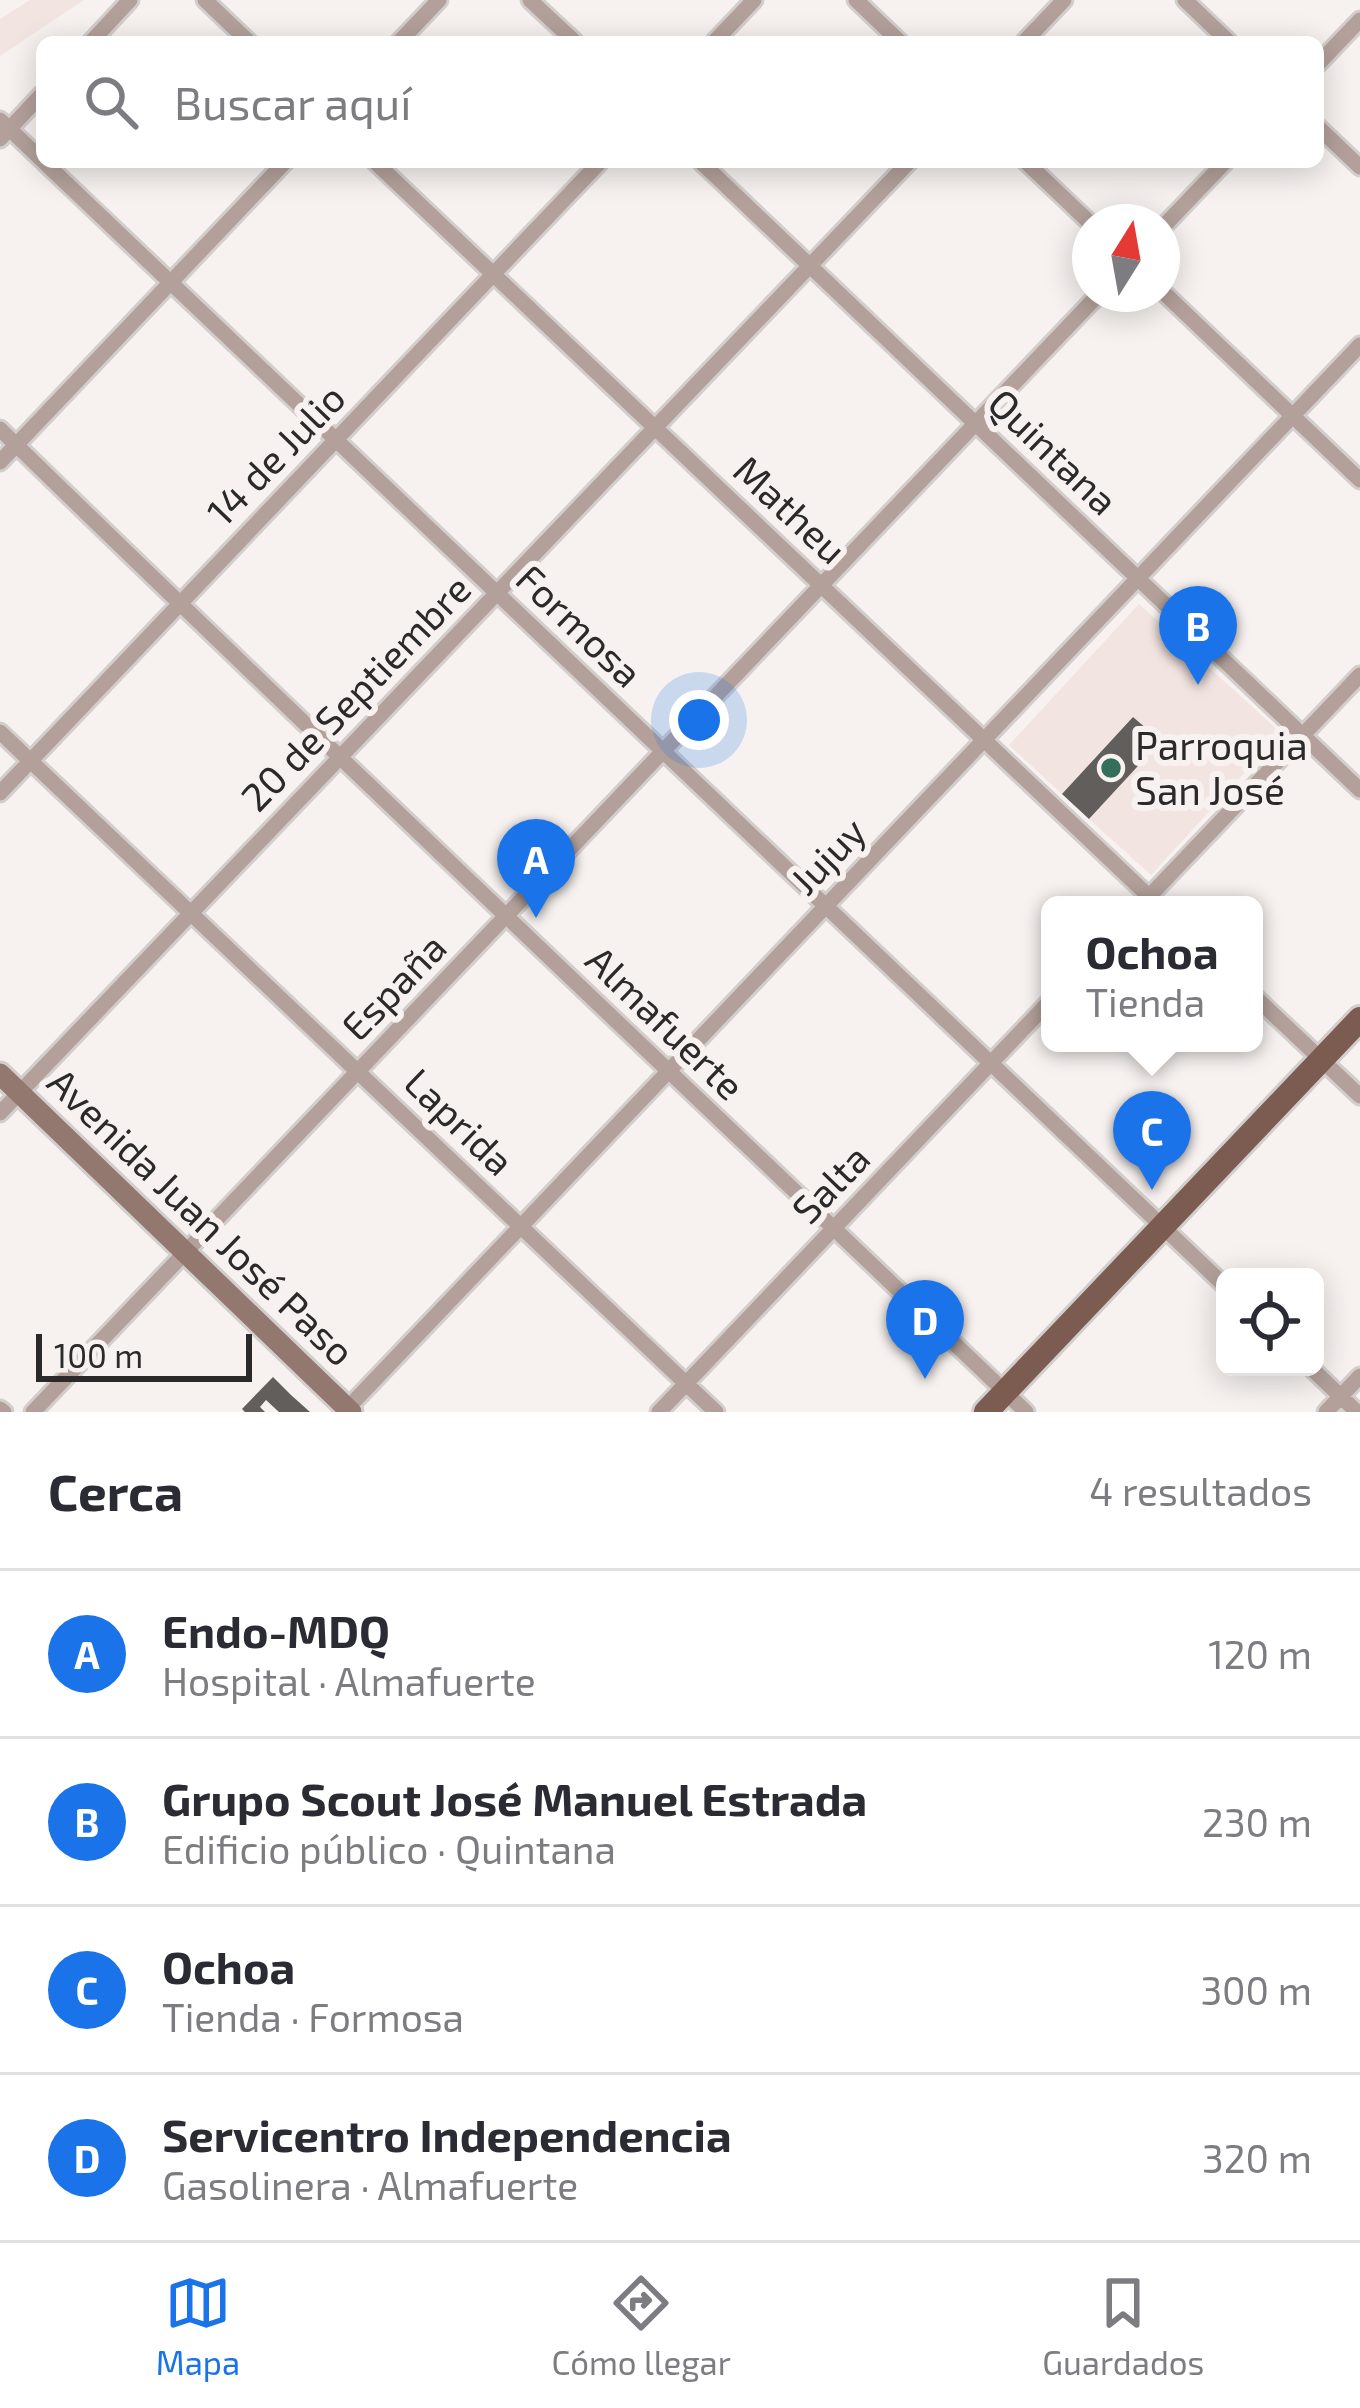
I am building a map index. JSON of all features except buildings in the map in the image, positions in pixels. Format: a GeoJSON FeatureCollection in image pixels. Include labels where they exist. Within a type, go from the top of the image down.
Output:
{"type":"FeatureCollection","features":[{"type":"Feature","properties":{"kind":"main road"},"geometry":{"type":"LineString","coordinates":[[986,1412],[1360,1019]]}},
{"type":"Feature","properties":{"kind":"main road","name":"Avenida Juan José Paso"},"geometry":{"type":"LineString","coordinates":[[0,1074],[348,1411]]}},
{"type":"Feature","properties":{"kind":"street"},"geometry":{"type":"LineString","coordinates":[[97,36],[130,0]]}},
{"type":"Feature","properties":{"kind":"street"},"geometry":{"type":"LineString","coordinates":[[205,0],[243,36]]}},
{"type":"Feature","properties":{"kind":"street"},"geometry":{"type":"LineString","coordinates":[[405,36],[439,0]]}},
{"type":"Feature","properties":{"kind":"street"},"geometry":{"type":"LineString","coordinates":[[530,0],[568,36]]}},
{"type":"Feature","properties":{"kind":"street"},"geometry":{"type":"LineString","coordinates":[[720,36],[754,0]]}},
{"type":"Feature","properties":{"kind":"street"},"geometry":{"type":"LineString","coordinates":[[856,0],[894,36]]}},
{"type":"Feature","properties":{"kind":"street"},"geometry":{"type":"LineString","coordinates":[[1030,36],[1064,0]]}},
{"type":"Feature","properties":{"kind":"street"},"geometry":{"type":"LineString","coordinates":[[1184,0],[1223,36]]}},
{"type":"Feature","properties":{"kind":"street"},"geometry":{"type":"LineString","coordinates":[[1324,58],[1360,20]]}},
{"type":"Feature","properties":{"kind":"street"},"geometry":{"type":"LineString","coordinates":[[3,129],[36,99]]}},
{"type":"Feature","properties":{"kind":"street","name":"Formosa"},"geometry":{"type":"LineString","coordinates":[[3,129],[36,155]]}},
{"type":"Feature","properties":{"kind":"street"},"geometry":{"type":"LineString","coordinates":[[1324,133],[1360,167]]}},
{"type":"Feature","properties":{"kind":"street","name":"Formosa"},"geometry":{"type":"LineString","coordinates":[[50,168],[1216,1277]]}},
{"type":"Feature","properties":{"kind":"street"},"geometry":{"type":"LineString","coordinates":[[0,462],[279,168]]}},
{"type":"Feature","properties":{"kind":"street","name":"Matheu"},"geometry":{"type":"LineString","coordinates":[[382,168],[1144,896]]}},
{"type":"Feature","properties":{"kind":"street","name":"14 de Julio"},"geometry":{"type":"LineString","coordinates":[[0,793],[594,168]]}},
{"type":"Feature","properties":{"kind":"street","name":"Quintana"},"geometry":{"type":"LineString","coordinates":[[707,168],[1360,790]]}},
{"type":"Feature","properties":{"kind":"street","name":"20 de Septiembre"},"geometry":{"type":"LineString","coordinates":[[0,1113],[903,168]]}},
{"type":"Feature","properties":{"kind":"street"},"geometry":{"type":"LineString","coordinates":[[1032,168],[1072,206]]}},
{"type":"Feature","properties":{"kind":"street"},"geometry":{"type":"LineString","coordinates":[[1180,209],[1219,168]]}},
{"type":"Feature","properties":{"kind":"street"},"geometry":{"type":"LineString","coordinates":[[1180,308],[1360,480]]}},
{"type":"Feature","properties":{"kind":"street","name":"España"},"geometry":{"type":"LineString","coordinates":[[33,1412],[1082,312]]}},
{"type":"Feature","properties":{"kind":"street","name":"Jujuy"},"geometry":{"type":"LineString","coordinates":[[348,1411],[1360,345]]}},
{"type":"Feature","properties":{"kind":"street","name":"Almafuerte"},"geometry":{"type":"LineString","coordinates":[[0,429],[1026,1412]]}},
{"type":"Feature","properties":{"kind":"street"},"geometry":{"type":"LineString","coordinates":[[1155,896],[1360,675]]}},
{"type":"Feature","properties":{"kind":"street","name":"Laprida"},"geometry":{"type":"LineString","coordinates":[[0,732],[716,1412]]}},
{"type":"Feature","properties":{"kind":"street"},"geometry":{"type":"LineString","coordinates":[[1263,1004],[1360,1096]]}},
{"type":"Feature","properties":{"kind":"street","name":"Salta"},"geometry":{"type":"LineString","coordinates":[[659,1412],[1041,1010]]}},
{"type":"Feature","properties":{"kind":"street"},"geometry":{"type":"LineString","coordinates":[[1320,1376],[1357,1412]]}},
{"type":"Feature","properties":{"kind":"street"},"geometry":{"type":"LineString","coordinates":[[1326,1412],[1360,1376]]}},
{"type":"Feature","properties":{"kind":"shaded area"},"geometry":{"type":"Polygon","coordinates":[[[30,0],[84,0],[0,56],[0,19],[30,0]]]}},
{"type":"Feature","properties":{"kind":"shaded area"},"geometry":{"type":"Polygon","coordinates":[[[1139,604],[1281,733],[1151,875],[1089,819],[1160,741],[1133,717],[1062,794],[1009,745],[1139,604]]]}},
{"type":"Feature","properties":{"kind":"place","name":"Grupo Scout José Manuel Estrada"},"geometry":{"type":"Point","coordinates":[1198,685]}},
{"type":"Feature","properties":{"kind":"place","name":"Parroquia San José"},"geometry":{"type":"Point","coordinates":[1111,768]}},
{"type":"Feature","properties":{"kind":"place","name":"Endo-MDQ"},"geometry":{"type":"Point","coordinates":[536,918]}},
{"type":"Feature","properties":{"kind":"place","name":"Ochoa"},"geometry":{"type":"Point","coordinates":[1152,1190]}},
{"type":"Feature","properties":{"kind":"place","name":"Servicentro Independencia"},"geometry":{"type":"Point","coordinates":[925,1379]}}]}
